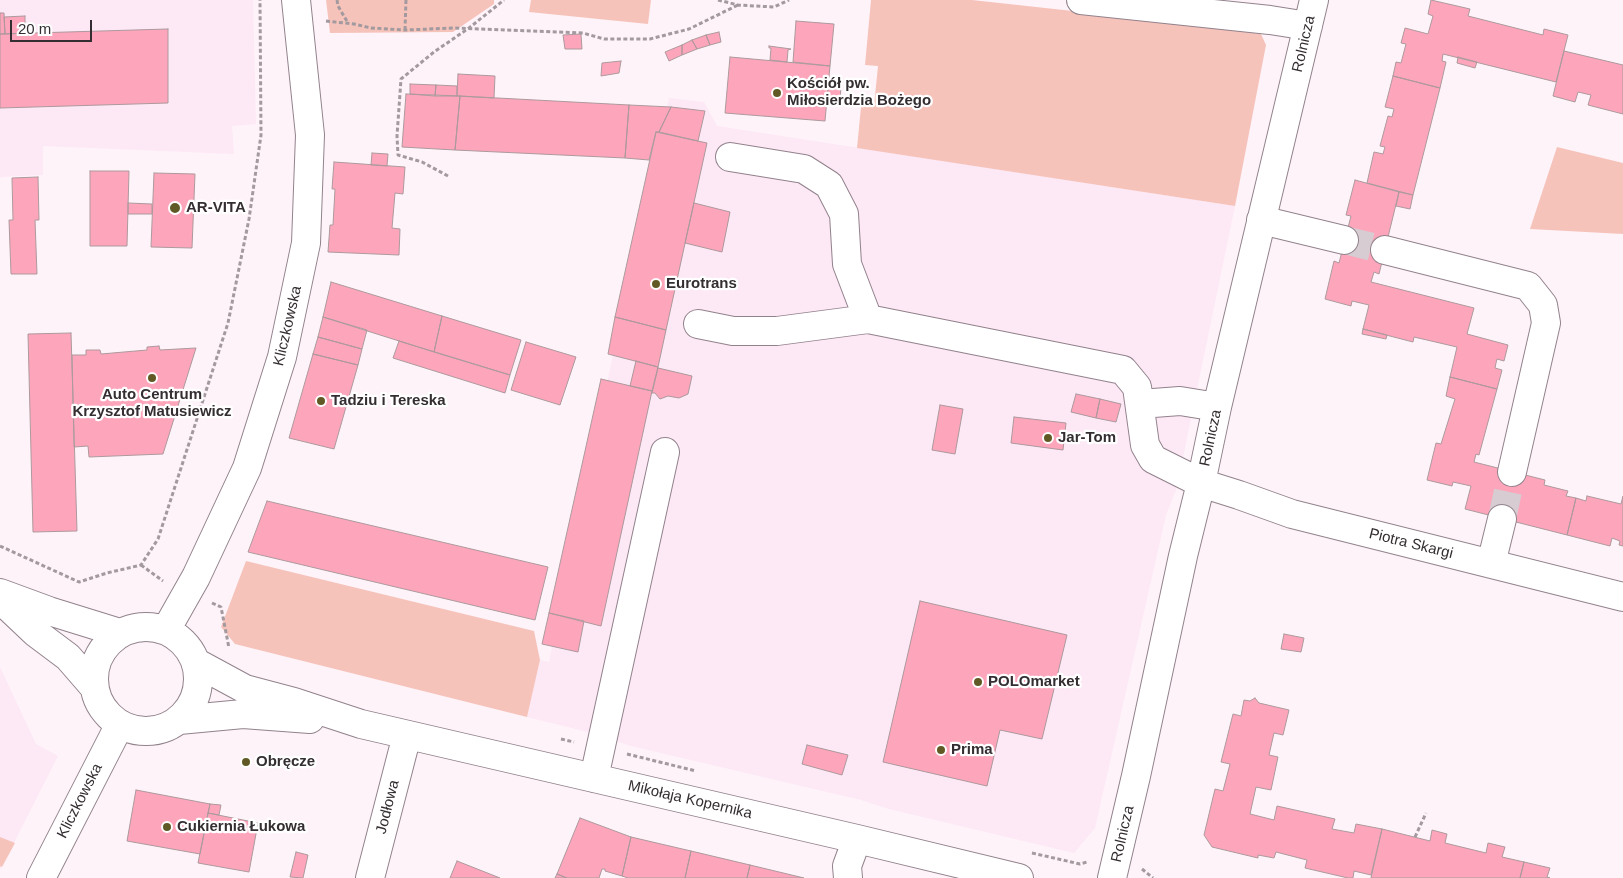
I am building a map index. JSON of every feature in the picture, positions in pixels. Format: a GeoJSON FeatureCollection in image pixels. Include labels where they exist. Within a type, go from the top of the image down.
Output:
{"type":"FeatureCollection","features":[{"type":"Feature","properties":{"kind":"street","name":"Kliczkowska"},"geometry":{"type":"LineString","coordinates":[[166,630],[196,577],[247,468],[282,357],[306,243],[310,135],[296,0]]}},
{"type":"Feature","properties":{"kind":"street"},"geometry":{"type":"LineString","coordinates":[[1082,0],[1270,20],[1308,26]]}},
{"type":"Feature","properties":{"kind":"street","name":"Rolnicza"},"geometry":{"type":"LineString","coordinates":[[1112,878],[1217,407],[1314,0]]}},
{"type":"Feature","properties":{"kind":"street"},"geometry":{"type":"LineString","coordinates":[[730,157],[804,169],[830,185],[844,214],[848,264],[868,319]]}},
{"type":"Feature","properties":{"kind":"street"},"geometry":{"type":"LineString","coordinates":[[1261,220],[1344,240]]}},
{"type":"Feature","properties":{"kind":"street"},"geometry":{"type":"LineString","coordinates":[[1385,250],[1528,286],[1543,305],[1546,323],[1512,472]]}},
{"type":"Feature","properties":{"kind":"street","name":"Piotra Skargi"},"geometry":{"type":"LineString","coordinates":[[698,324],[734,331],[777,331],[868,319],[1123,370],[1137,387],[1145,445],[1153,459],[1201,483],[1292,514],[1623,597]]}},
{"type":"Feature","properties":{"kind":"street"},"geometry":{"type":"LineString","coordinates":[[1140,404],[1180,401],[1217,407]]}},
{"type":"Feature","properties":{"kind":"street"},"geometry":{"type":"LineString","coordinates":[[594,778],[665,452]]}},
{"type":"Feature","properties":{"kind":"street"},"geometry":{"type":"LineString","coordinates":[[1491,564],[1502,519]]}},
{"type":"Feature","properties":{"kind":"street"},"geometry":{"type":"LineString","coordinates":[[0,593],[120,633]]}},
{"type":"Feature","properties":{"kind":"street"},"geometry":{"type":"LineString","coordinates":[[0,600],[36,633],[68,657],[94,687]]}},
{"type":"Feature","properties":{"kind":"street"},"geometry":{"type":"LineString","coordinates":[[150,626],[166,630],[185,643],[197,663],[199,679],[197,694],[190,708],[180,720],[166,728],[151,731],[135,730],[120,724],[108,715],[99,702],[94,687],[94,671],[99,656],[108,643],[120,633],[135,627],[150,626]]}},
{"type":"Feature","properties":{"kind":"street","name":"Mikołaja Kopernika"},"geometry":{"type":"LineString","coordinates":[[197,663],[245,688],[361,724],[1019,878]]}},
{"type":"Feature","properties":{"kind":"street","name":"Mikołaja Kopernika"},"geometry":{"type":"LineString","coordinates":[[180,720],[243,714],[286,716],[361,724]]}},
{"type":"Feature","properties":{"kind":"street","name":"Kliczkowska"},"geometry":{"type":"LineString","coordinates":[[40,878],[120,724]]}},
{"type":"Feature","properties":{"kind":"street","name":"Jodłowa"},"geometry":{"type":"LineString","coordinates":[[370,878],[407,735]]}},
{"type":"Feature","properties":{"kind":"street"},"geometry":{"type":"LineString","coordinates":[[848,878],[847,866],[857,839]]}},
{"type":"Feature","properties":{"kind":"path"},"geometry":{"type":"LineString","coordinates":[[0,546],[79,582],[141,565],[158,539],[228,323],[249,219],[261,136],[260,0]]}},
{"type":"Feature","properties":{"kind":"path"},"geometry":{"type":"LineString","coordinates":[[336,0],[348,23]]}},
{"type":"Feature","properties":{"kind":"path"},"geometry":{"type":"LineString","coordinates":[[405,30],[406,0]]}},
{"type":"Feature","properties":{"kind":"path"},"geometry":{"type":"LineString","coordinates":[[448,176],[422,162],[398,155],[397,136],[401,78],[504,0]]}},
{"type":"Feature","properties":{"kind":"path"},"geometry":{"type":"LineString","coordinates":[[718,0],[738,5],[774,7],[789,0]]}},
{"type":"Feature","properties":{"kind":"path"},"geometry":{"type":"LineString","coordinates":[[325,21],[348,23],[370,28],[405,30],[468,28],[582,33],[604,40],[650,40],[689,29],[738,5]]}},
{"type":"Feature","properties":{"kind":"path"},"geometry":{"type":"LineString","coordinates":[[1415,837],[1426,813]]}},
{"type":"Feature","properties":{"kind":"path"},"geometry":{"type":"LineString","coordinates":[[1139,868],[1143,869],[1152,878]]}},
{"type":"Feature","properties":{"kind":"shaded area"},"geometry":{"type":"Polygon","coordinates":[[[0,0],[253,0],[256,124],[232,126],[234,154],[43,146],[43,175],[0,177],[0,0]]]}},
{"type":"Feature","properties":{"kind":"shaded area"},"geometry":{"type":"Polygon","coordinates":[[[326,0],[494,0],[494,4],[453,32],[330,33],[326,0]]]}},
{"type":"Feature","properties":{"kind":"shaded area"},"geometry":{"type":"Polygon","coordinates":[[[531,0],[651,0],[648,24],[529,12],[531,0]]]}},
{"type":"Feature","properties":{"kind":"shaded area"},"geometry":{"type":"Polygon","coordinates":[[[871,0],[972,0],[1261,34],[1266,45],[1235,206],[857,148],[861,107],[874,106],[878,66],[865,65],[871,0]]]}},
{"type":"Feature","properties":{"kind":"shaded area"},"geometry":{"type":"Polygon","coordinates":[[[669,98],[704,102],[717,126],[1235,206],[1176,490],[1166,515],[1095,828],[1074,853],[889,809],[861,800],[631,746],[588,732],[527,717],[540,660],[549,662],[575,530],[669,98]]]}},
{"type":"Feature","properties":{"kind":"shaded area"},"geometry":{"type":"Polygon","coordinates":[[[1557,147],[1623,163],[1623,234],[1530,229],[1557,147]]]}},
{"type":"Feature","properties":{"kind":"shaded area"},"geometry":{"type":"Polygon","coordinates":[[[246,561],[534,631],[540,660],[527,717],[235,644],[221,627],[246,561]]]}},
{"type":"Feature","properties":{"kind":"shaded area"},"geometry":{"type":"Polygon","coordinates":[[[0,667],[36,744],[58,756],[0,870],[0,667]]]}},
{"type":"Feature","properties":{"kind":"shaded area"},"geometry":{"type":"Polygon","coordinates":[[[0,837],[15,843],[2,867],[0,866],[0,837]]]}},
{"type":"Feature","properties":{"kind":"building"},"geometry":{"type":"Polygon","coordinates":[[[1431,0],[1470,9],[1468,16],[1543,35],[1544,29],[1568,35],[1556,82],[1443,54],[1442,61],[1446,62],[1440,88],[1393,76],[1396,62],[1401,63],[1406,44],[1401,43],[1405,28],[1428,34],[1433,16],[1428,14],[1431,0]]]}},
{"type":"Feature","properties":{"kind":"building"},"geometry":{"type":"Polygon","coordinates":[[[0,13],[4,13],[5,34],[0,34],[0,13]]]}},
{"type":"Feature","properties":{"kind":"building"},"geometry":{"type":"Polygon","coordinates":[[[25,16],[25,33],[5,34],[4,17],[25,16]]]}},
{"type":"Feature","properties":{"kind":"building"},"geometry":{"type":"Polygon","coordinates":[[[796,21],[834,24],[830,66],[793,62],[796,21]]]}},
{"type":"Feature","properties":{"kind":"building"},"geometry":{"type":"Polygon","coordinates":[[[168,29],[168,103],[0,108],[0,34],[168,29]]]}},
{"type":"Feature","properties":{"kind":"building"},"geometry":{"type":"Polygon","coordinates":[[[719,32],[721,42],[710,45],[706,35],[719,32]]]}},
{"type":"Feature","properties":{"kind":"building"},"geometry":{"type":"Polygon","coordinates":[[[581,34],[582,49],[565,49],[563,35],[581,34]]]}},
{"type":"Feature","properties":{"kind":"building"},"geometry":{"type":"Polygon","coordinates":[[[706,35],[710,45],[697,49],[692,40],[706,35]]]}},
{"type":"Feature","properties":{"kind":"building"},"geometry":{"type":"Polygon","coordinates":[[[692,40],[697,49],[682,55],[682,45],[692,40]]]}},
{"type":"Feature","properties":{"kind":"building"},"geometry":{"type":"Polygon","coordinates":[[[682,45],[682,55],[669,61],[665,52],[682,45]]]}},
{"type":"Feature","properties":{"kind":"building"},"geometry":{"type":"Polygon","coordinates":[[[769,46],[791,49],[788,50],[787,62],[770,60],[771,48],[769,46]]]}},
{"type":"Feature","properties":{"kind":"building"},"geometry":{"type":"Polygon","coordinates":[[[1564,51],[1623,65],[1623,114],[1588,105],[1591,95],[1578,92],[1575,102],[1553,96],[1564,51]]]}},
{"type":"Feature","properties":{"kind":"building","name":"Kościół pw. Miłosierdzia Bożego"},"geometry":{"type":"Polygon","coordinates":[[[730,57],[830,66],[825,121],[725,113],[730,57]]]}},
{"type":"Feature","properties":{"kind":"building"},"geometry":{"type":"Polygon","coordinates":[[[1458,57],[1477,62],[1475,68],[1457,63],[1458,57]]]}},
{"type":"Feature","properties":{"kind":"building"},"geometry":{"type":"Polygon","coordinates":[[[621,61],[619,73],[601,76],[602,63],[621,61]]]}},
{"type":"Feature","properties":{"kind":"building"},"geometry":{"type":"Polygon","coordinates":[[[458,74],[495,76],[494,98],[457,96],[458,74]]]}},
{"type":"Feature","properties":{"kind":"building"},"geometry":{"type":"Polygon","coordinates":[[[1393,76],[1440,88],[1413,195],[1367,183],[1374,152],[1383,154],[1385,147],[1380,146],[1388,116],[1392,117],[1394,109],[1385,107],[1393,76]]]}},
{"type":"Feature","properties":{"kind":"building"},"geometry":{"type":"Polygon","coordinates":[[[410,84],[436,85],[435,96],[410,94],[410,84]]]}},
{"type":"Feature","properties":{"kind":"building"},"geometry":{"type":"Polygon","coordinates":[[[436,85],[457,86],[457,96],[435,96],[436,85]]]}},
{"type":"Feature","properties":{"kind":"building"},"geometry":{"type":"Polygon","coordinates":[[[828,85],[841,85],[840,104],[839,102],[827,102],[828,85]]]}},
{"type":"Feature","properties":{"kind":"building"},"geometry":{"type":"Polygon","coordinates":[[[406,94],[460,96],[455,150],[402,147],[406,94]]]}},
{"type":"Feature","properties":{"kind":"building"},"geometry":{"type":"Polygon","coordinates":[[[460,96],[629,105],[625,158],[455,150],[460,96]]]}},
{"type":"Feature","properties":{"kind":"building"},"geometry":{"type":"Polygon","coordinates":[[[629,105],[671,107],[659,132],[656,132],[649,160],[625,158],[629,105]]]}},
{"type":"Feature","properties":{"kind":"building"},"geometry":{"type":"Polygon","coordinates":[[[671,107],[705,111],[698,141],[659,132],[671,107]]]}},
{"type":"Feature","properties":{"kind":"building"},"geometry":{"type":"Polygon","coordinates":[[[656,132],[707,143],[666,330],[615,317],[656,132]]]}},
{"type":"Feature","properties":{"kind":"building"},"geometry":{"type":"Polygon","coordinates":[[[372,153],[388,154],[387,166],[371,165],[372,153]]]}},
{"type":"Feature","properties":{"kind":"building"},"geometry":{"type":"Polygon","coordinates":[[[334,162],[405,167],[403,194],[395,193],[392,228],[400,229],[399,255],[328,252],[330,225],[333,225],[335,189],[332,189],[334,162]]]}},
{"type":"Feature","properties":{"kind":"building"},"geometry":{"type":"Polygon","coordinates":[[[90,171],[129,171],[127,246],[90,246],[90,171]]]}},
{"type":"Feature","properties":{"kind":"building"},"geometry":{"type":"Polygon","coordinates":[[[154,173],[195,174],[192,248],[151,247],[154,173]]]}},
{"type":"Feature","properties":{"kind":"building"},"geometry":{"type":"Polygon","coordinates":[[[38,177],[39,220],[35,220],[37,274],[11,274],[9,220],[13,220],[12,178],[38,177]]]}},
{"type":"Feature","properties":{"kind":"building"},"geometry":{"type":"Polygon","coordinates":[[[1355,180],[1399,192],[1379,274],[1374,272],[1371,282],[1474,308],[1467,334],[1508,345],[1504,361],[1497,359],[1495,368],[1502,370],[1497,389],[1450,377],[1457,347],[1414,337],[1413,342],[1363,329],[1369,305],[1352,301],[1351,306],[1325,299],[1334,261],[1339,263],[1351,216],[1346,215],[1355,180]]]}},
{"type":"Feature","properties":{"kind":"building"},"geometry":{"type":"Polygon","coordinates":[[[1399,192],[1413,195],[1410,209],[1396,206],[1399,192]]]}},
{"type":"Feature","properties":{"kind":"building"},"geometry":{"type":"Polygon","coordinates":[[[128,203],[152,204],[152,214],[128,214],[128,203]]]}},
{"type":"Feature","properties":{"kind":"building"},"geometry":{"type":"Polygon","coordinates":[[[694,203],[730,212],[722,252],[685,243],[694,203]]]}},
{"type":"Feature","properties":{"kind":"building"},"geometry":{"type":"Polygon","coordinates":[[[331,282],[442,316],[434,352],[323,317],[331,282]]]}},
{"type":"Feature","properties":{"kind":"building"},"geometry":{"type":"Polygon","coordinates":[[[442,316],[521,340],[510,375],[434,352],[442,316]]]}},
{"type":"Feature","properties":{"kind":"building"},"geometry":{"type":"Polygon","coordinates":[[[323,317],[367,330],[362,349],[318,337],[323,317]]]}},
{"type":"Feature","properties":{"kind":"building"},"geometry":{"type":"Polygon","coordinates":[[[615,317],[666,330],[658,367],[608,354],[615,317]]]}},
{"type":"Feature","properties":{"kind":"building"},"geometry":{"type":"Polygon","coordinates":[[[1363,329],[1387,335],[1386,339],[1362,334],[1363,329]]]}},
{"type":"Feature","properties":{"kind":"building"},"geometry":{"type":"Polygon","coordinates":[[[71,333],[77,531],[33,532],[28,334],[71,333]]]}},
{"type":"Feature","properties":{"kind":"building"},"geometry":{"type":"Polygon","coordinates":[[[318,337],[362,349],[358,365],[313,354],[318,337]]]}},
{"type":"Feature","properties":{"kind":"building"},"geometry":{"type":"Polygon","coordinates":[[[399,341],[510,375],[505,393],[393,358],[399,341]]]}},
{"type":"Feature","properties":{"kind":"building"},"geometry":{"type":"Polygon","coordinates":[[[526,342],[576,357],[560,405],[511,390],[526,342]]]}},
{"type":"Feature","properties":{"kind":"building"},"geometry":{"type":"Polygon","coordinates":[[[159,346],[160,350],[196,348],[163,454],[89,457],[88,446],[74,447],[72,355],[86,355],[86,350],[100,350],[101,354],[147,350],[147,347],[159,346]]]}},
{"type":"Feature","properties":{"kind":"building"},"geometry":{"type":"Polygon","coordinates":[[[313,354],[358,365],[334,449],[289,438],[313,354]]]}},
{"type":"Feature","properties":{"kind":"building"},"geometry":{"type":"Polygon","coordinates":[[[636,361],[658,367],[652,391],[630,386],[636,361]]]}},
{"type":"Feature","properties":{"kind":"building"},"geometry":{"type":"Polygon","coordinates":[[[658,368],[692,376],[688,394],[679,398],[668,396],[660,399],[655,393],[652,393],[658,368]]]}},
{"type":"Feature","properties":{"kind":"building"},"geometry":{"type":"Polygon","coordinates":[[[1450,377],[1497,389],[1479,455],[1476,454],[1474,462],[1545,480],[1544,485],[1568,491],[1566,496],[1576,498],[1567,535],[1465,509],[1471,486],[1453,482],[1452,486],[1427,480],[1436,443],[1441,444],[1455,399],[1446,396],[1450,377]]]}},
{"type":"Feature","properties":{"kind":"building"},"geometry":{"type":"Polygon","coordinates":[[[601,379],[652,391],[601,626],[549,613],[601,379]]]}},
{"type":"Feature","properties":{"kind":"building"},"geometry":{"type":"Polygon","coordinates":[[[1076,394],[1100,399],[1096,418],[1071,412],[1076,394]]]}},
{"type":"Feature","properties":{"kind":"building"},"geometry":{"type":"Polygon","coordinates":[[[1100,399],[1121,404],[1116,422],[1096,418],[1100,399]]]}},
{"type":"Feature","properties":{"kind":"building"},"geometry":{"type":"Polygon","coordinates":[[[940,405],[963,409],[955,454],[932,450],[940,405]]]}},
{"type":"Feature","properties":{"kind":"building"},"geometry":{"type":"Polygon","coordinates":[[[1014,417],[1066,423],[1063,450],[1011,443],[1014,417]]]}},
{"type":"Feature","properties":{"kind":"building"},"geometry":{"type":"Polygon","coordinates":[[[1587,496],[1621,504],[1623,496],[1623,546],[1619,545],[1620,541],[1612,538],[1610,546],[1567,535],[1576,498],[1586,501],[1587,496]]]}},
{"type":"Feature","properties":{"kind":"building"},"geometry":{"type":"Polygon","coordinates":[[[267,501],[548,567],[535,620],[248,552],[267,501]]]}},
{"type":"Feature","properties":{"kind":"building","name":"POLOmarket"},"geometry":{"type":"Polygon","coordinates":[[[920,601],[1067,635],[1042,739],[1000,730],[987,786],[883,762],[920,601]]]}},
{"type":"Feature","properties":{"kind":"building"},"geometry":{"type":"Polygon","coordinates":[[[549,613],[584,621],[578,652],[542,644],[549,613]]]}},
{"type":"Feature","properties":{"kind":"building"},"geometry":{"type":"Polygon","coordinates":[[[1284,634],[1304,638],[1301,652],[1281,649],[1284,634]]]}},
{"type":"Feature","properties":{"kind":"building"},"geometry":{"type":"Polygon","coordinates":[[[1255,698],[1259,703],[1289,710],[1283,735],[1274,733],[1269,755],[1278,757],[1271,790],[1256,787],[1250,814],[1274,820],[1277,806],[1335,819],[1332,829],[1354,833],[1356,824],[1382,829],[1371,875],[1354,871],[1353,878],[1348,878],[1305,868],[1307,860],[1276,852],[1274,858],[1258,855],[1258,858],[1212,847],[1204,835],[1215,789],[1223,791],[1230,764],[1221,762],[1233,714],[1241,716],[1244,700],[1250,701],[1255,698]]]}},
{"type":"Feature","properties":{"kind":"building"},"geometry":{"type":"Polygon","coordinates":[[[807,745],[848,755],[842,775],[802,764],[807,745]]]}},
{"type":"Feature","properties":{"kind":"building","name":"Cukiernia Łukowa"},"geometry":{"type":"Polygon","coordinates":[[[136,790],[210,804],[200,854],[127,841],[136,790]]]}},
{"type":"Feature","properties":{"kind":"building"},"geometry":{"type":"Polygon","coordinates":[[[210,804],[221,805],[219,815],[208,813],[210,804]]]}},
{"type":"Feature","properties":{"kind":"building"},"geometry":{"type":"Polygon","coordinates":[[[208,813],[258,823],[249,872],[198,863],[208,813]]]}},
{"type":"Feature","properties":{"kind":"building"},"geometry":{"type":"Polygon","coordinates":[[[580,818],[631,837],[622,876],[605,871],[605,869],[602,869],[599,878],[567,878],[557,874],[580,818]]]}},
{"type":"Feature","properties":{"kind":"building"},"geometry":{"type":"Polygon","coordinates":[[[1382,829],[1430,841],[1432,830],[1447,834],[1445,843],[1486,853],[1488,843],[1505,847],[1502,857],[1524,862],[1520,878],[1371,878],[1382,829]]]}},
{"type":"Feature","properties":{"kind":"building"},"geometry":{"type":"Polygon","coordinates":[[[631,837],[691,851],[685,878],[628,878],[622,876],[631,837]]]}},
{"type":"Feature","properties":{"kind":"building"},"geometry":{"type":"Polygon","coordinates":[[[691,851],[750,865],[747,878],[685,878],[691,851]]]}},
{"type":"Feature","properties":{"kind":"building"},"geometry":{"type":"Polygon","coordinates":[[[296,852],[308,855],[303,878],[290,877],[296,852]]]}},
{"type":"Feature","properties":{"kind":"building"},"geometry":{"type":"Polygon","coordinates":[[[457,861],[500,878],[450,878],[457,861]]]}},
{"type":"Feature","properties":{"kind":"building"},"geometry":{"type":"Polygon","coordinates":[[[1524,862],[1550,868],[1547,877],[1550,878],[1520,878],[1524,862]]]}},
{"type":"Feature","properties":{"kind":"building"},"geometry":{"type":"Polygon","coordinates":[[[750,865],[804,878],[747,878],[750,865]]]}},
{"type":"Feature","properties":{"kind":"building"},"geometry":{"type":"Polygon","coordinates":[[[557,874],[567,878],[555,878],[557,874]]]}},
{"type":"Feature","properties":{"kind":"tunnel"},"geometry":{"type":"LineString","coordinates":[[1344,240],[1385,250]]}},
{"type":"Feature","properties":{"kind":"tunnel"},"geometry":{"type":"LineString","coordinates":[[1502,519],[1512,472]]}},
{"type":"Feature","properties":{"kind":"place","name":"Kościół pw. Miłosierdzia Bożego"},"geometry":{"type":"Point","coordinates":[777,93]}},
{"type":"Feature","properties":{"kind":"place","name":"AR-VITA"},"geometry":{"type":"Point","coordinates":[175,208]}},
{"type":"Feature","properties":{"kind":"place","name":"Eurotrans"},"geometry":{"type":"Point","coordinates":[656,284]}},
{"type":"Feature","properties":{"kind":"place","name":"Auto Centrum Krzysztof Matusiewicz"},"geometry":{"type":"Point","coordinates":[152,378]}},
{"type":"Feature","properties":{"kind":"place","name":"Tadziu i Tereska"},"geometry":{"type":"Point","coordinates":[321,401]}},
{"type":"Feature","properties":{"kind":"place","name":"Jar-Tom"},"geometry":{"type":"Point","coordinates":[1048,438]}},
{"type":"Feature","properties":{"kind":"place","name":"POLOmarket"},"geometry":{"type":"Point","coordinates":[978,682]}},
{"type":"Feature","properties":{"kind":"place","name":"Prima"},"geometry":{"type":"Point","coordinates":[941,750]}},
{"type":"Feature","properties":{"kind":"place","name":"Obręcze"},"geometry":{"type":"Point","coordinates":[246,762]}},
{"type":"Feature","properties":{"kind":"place","name":"Cukiernia Łukowa"},"geometry":{"type":"Point","coordinates":[167,827]}}]}
